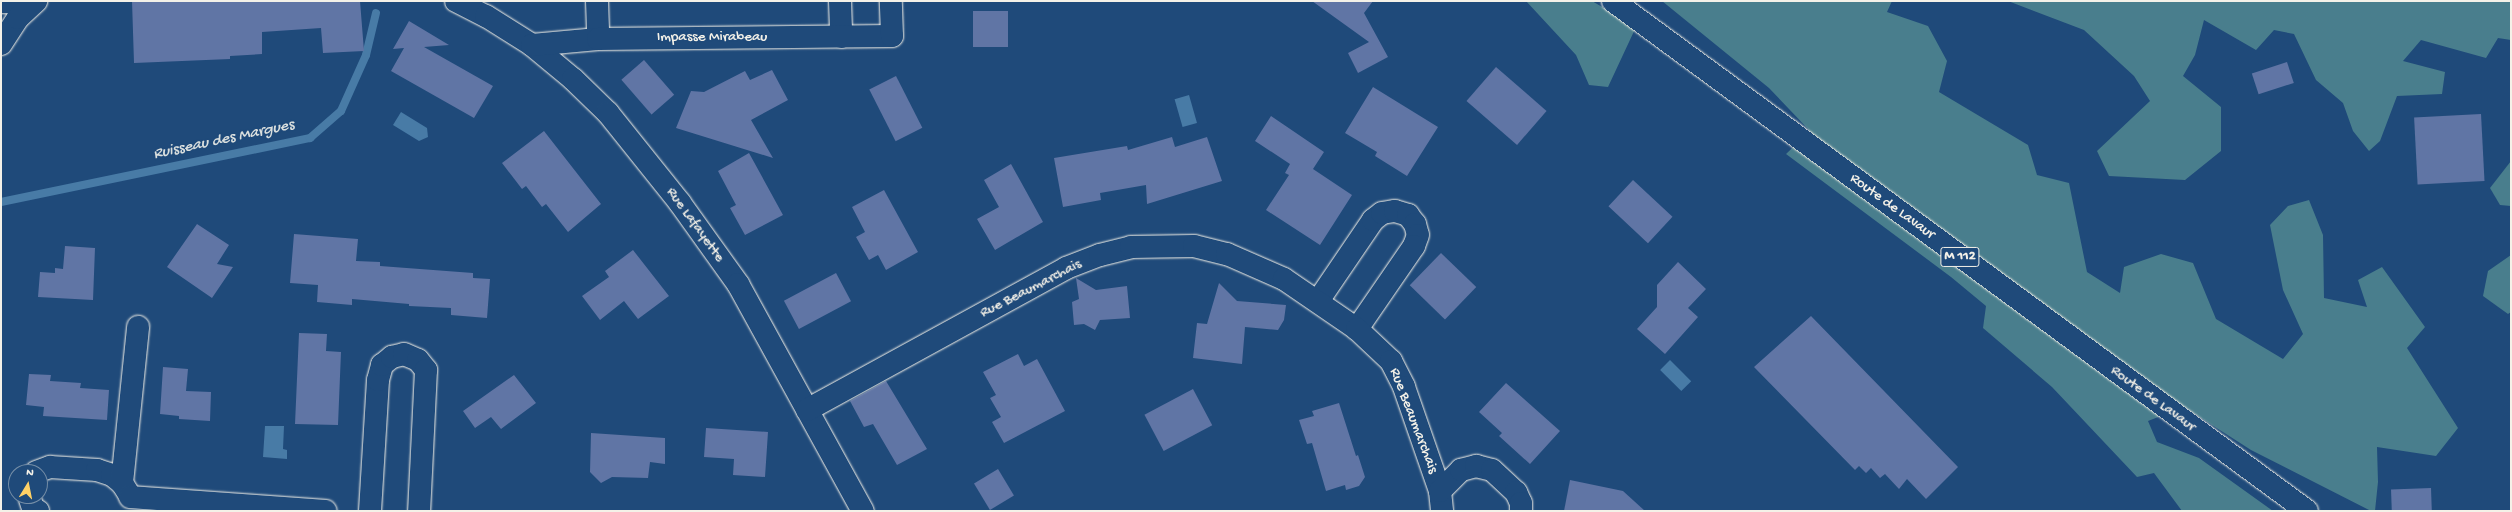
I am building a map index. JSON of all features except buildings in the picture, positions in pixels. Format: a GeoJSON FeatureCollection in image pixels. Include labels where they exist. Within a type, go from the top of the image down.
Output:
{"type":"FeatureCollection","features":[{"type":"Feature","properties":{"kind":"street","name":"Rue Lafayette"},"geometry":{"type":"LineString","coordinates":[[456,1],[486,16],[532,45],[573,79],[608,113],[680,203],[738,284],[863,511]]}},
{"type":"Feature","properties":{"kind":"street"},"geometry":{"type":"LineString","coordinates":[[597,1],[598,39]]}},
{"type":"Feature","properties":{"kind":"street"},"geometry":{"type":"LineString","coordinates":[[840,1],[841,38]]}},
{"type":"Feature","properties":{"kind":"street","name":"Impasse Mirabeau"},"geometry":{"type":"LineString","coordinates":[[532,45],[598,39],[841,38],[892,36],[891,1]]}},
{"type":"Feature","properties":{"kind":"street","name":"Route de Lavaur"},"geometry":{"type":"LineString","coordinates":[[1613,1],[2307,511]]}},
{"type":"Feature","properties":{"kind":"street"},"geometry":{"type":"LineString","coordinates":[[1,2],[34,2]]}},
{"type":"Feature","properties":{"kind":"street"},"geometry":{"type":"LineString","coordinates":[[1,44],[18,18],[34,2]]}},
{"type":"Feature","properties":{"kind":"street"},"geometry":{"type":"LineString","coordinates":[[1318,301],[1373,220],[1382,212],[1395,211],[1408,215],[1415,224],[1418,235],[1414,246],[1356,329]]}},
{"type":"Feature","properties":{"kind":"street","name":"Rue Beaumarchais"},"geometry":{"type":"LineString","coordinates":[[807,410],[1066,268],[1100,255],[1131,247],[1194,246],[1227,254],[1284,279],[1318,301],[1356,329],[1391,361],[1404,387],[1441,501]]}},
{"type":"Feature","properties":{"kind":"street"},"geometry":{"type":"LineString","coordinates":[[124,497],[138,327]]}},
{"type":"Feature","properties":{"kind":"street"},"geometry":{"type":"LineString","coordinates":[[370,511],[378,380],[382,365],[392,357],[404,354],[418,360],[426,370],[419,511]]}},
{"type":"Feature","properties":{"kind":"street","name":"Rue Beaumarchais"},"geometry":{"type":"LineString","coordinates":[[1441,501],[1461,470],[1476,466],[1492,470],[1516,492],[1521,503],[1521,511]]}},
{"type":"Feature","properties":{"kind":"street"},"geometry":{"type":"LineString","coordinates":[[48,468],[98,470],[112,475],[124,497]]}},
{"type":"Feature","properties":{"kind":"street"},"geometry":{"type":"LineString","coordinates":[[124,497],[326,511]]}},
{"type":"Feature","properties":{"kind":"street"},"geometry":{"type":"LineString","coordinates":[[32,504],[33,508],[38,511]]}},
{"type":"Feature","properties":{"kind":"shaded area"},"geometry":{"type":"Polygon","coordinates":[[[1526,1],[1592,1],[1636,27],[1608,87],[1589,85],[1576,55],[1526,1]]]}},
{"type":"Feature","properties":{"kind":"shaded area"},"geometry":{"type":"Polygon","coordinates":[[[1662,1],[1892,1],[1887,12],[1928,26],[1947,61],[1939,92],[2028,145],[2037,175],[2069,183],[2087,272],[2120,293],[2124,267],[2161,254],[2193,263],[2216,319],[2283,359],[2303,334],[2283,290],[2270,225],[2288,206],[2309,200],[2323,235],[2324,298],[2367,307],[2358,280],[2382,267],[2425,327],[2407,348],[2458,428],[2436,456],[2377,447],[2378,482],[2375,511],[2371,511],[2251,450],[2184,407],[2148,421],[2157,442],[2199,458],[2273,511],[2182,511],[2154,473],[2137,477],[2052,387],[1983,328],[1986,306],[1951,277],[1786,154],[1810,131],[1769,88],[1662,1]]]}},
{"type":"Feature","properties":{"kind":"shaded area"},"geometry":{"type":"Polygon","coordinates":[[[2008,1],[2511,1],[2511,40],[2498,38],[2486,58],[2421,40],[2403,61],[2445,72],[2442,94],[2397,96],[2380,141],[2369,151],[2353,131],[2343,103],[2316,80],[2294,34],[2274,30],[2256,50],[2204,20],[2195,55],[2183,76],[2221,107],[2221,151],[2185,180],[2109,176],[2097,151],[2150,101],[2134,76],[2084,30],[2008,1]]]}},
{"type":"Feature","properties":{"kind":"shaded area"},"geometry":{"type":"Polygon","coordinates":[[[1189,95],[1197,123],[1183,127],[1175,99],[1189,95]]]}},
{"type":"Feature","properties":{"kind":"shaded area"},"geometry":{"type":"Polygon","coordinates":[[[401,112],[427,128],[428,137],[419,141],[393,125],[401,112]]]}},
{"type":"Feature","properties":{"kind":"shaded area"},"geometry":{"type":"Polygon","coordinates":[[[2511,161],[2511,206],[2500,205],[2490,188],[2511,161]]]}},
{"type":"Feature","properties":{"kind":"shaded area"},"geometry":{"type":"Polygon","coordinates":[[[2511,255],[2511,312],[2508,314],[2483,296],[2488,271],[2511,255]]]}},
{"type":"Feature","properties":{"kind":"shaded area"},"geometry":{"type":"Polygon","coordinates":[[[1670,360],[1691,381],[1681,391],[1660,370],[1670,360]]]}},
{"type":"Feature","properties":{"kind":"shaded area"},"geometry":{"type":"Polygon","coordinates":[[[265,426],[284,426],[283,449],[287,450],[287,459],[263,457],[265,426]]]}},
{"type":"Feature","properties":{"kind":"waterway","name":"Ruisseau des Margues"},"geometry":{"type":"LineString","coordinates":[[1,202],[310,138],[341,111],[366,55],[376,13]]}}]}
